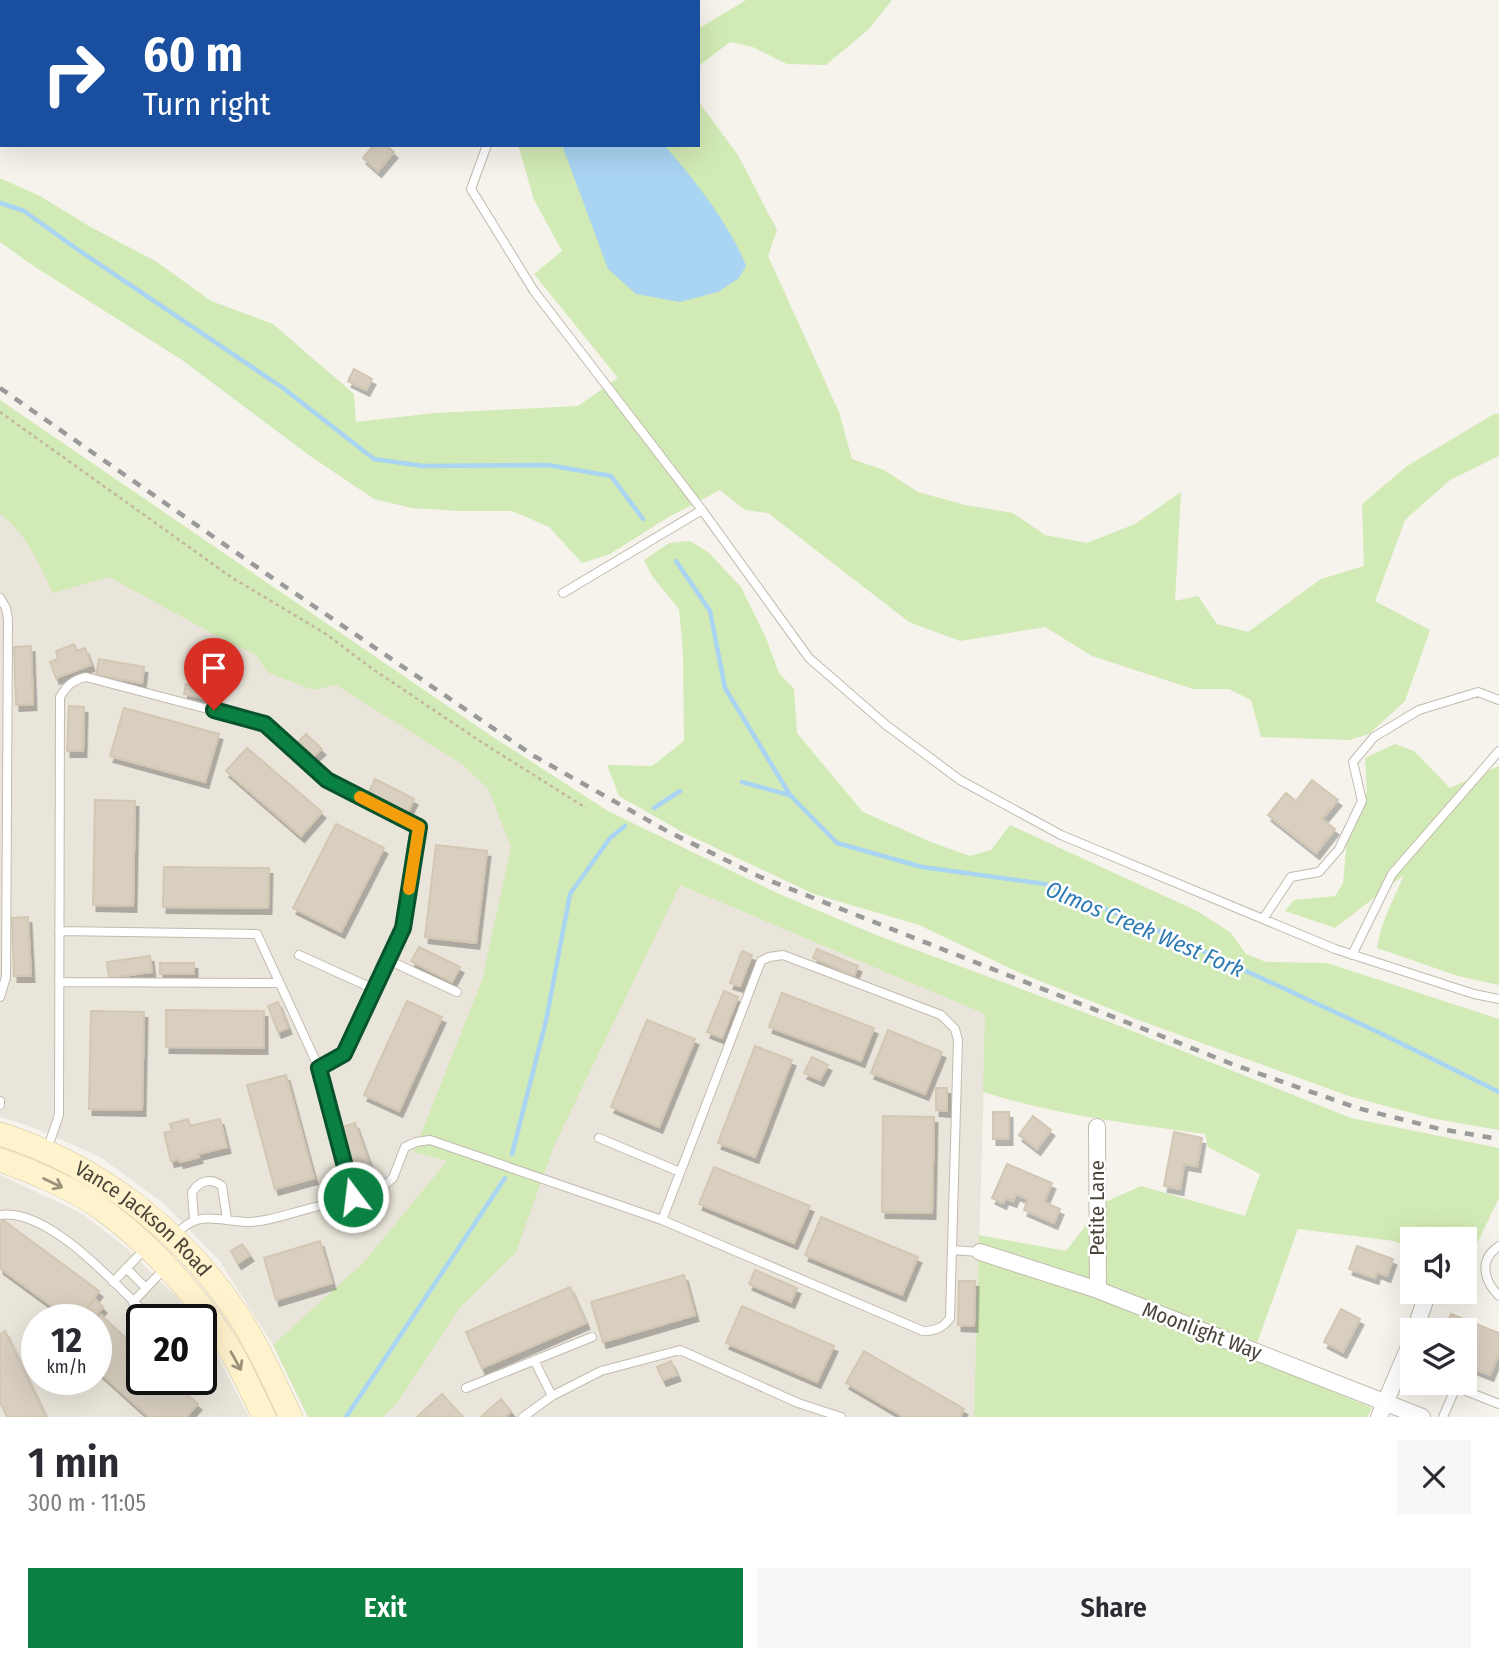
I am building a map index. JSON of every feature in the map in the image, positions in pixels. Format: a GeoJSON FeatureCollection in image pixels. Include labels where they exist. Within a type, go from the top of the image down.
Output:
{"type":"FeatureCollection","features":[{"type":"Feature","properties":{"kind":"main road","name":"Vance Jackson Road"},"geometry":{"type":"LineString","coordinates":[[0,1134],[46,1152],[96,1178],[141,1208],[174,1236],[214,1282],[240,1319],[291,1417]]}},
{"type":"Feature","properties":{"kind":"main road","name":"Vance Jackson Road"},"geometry":{"type":"LineString","coordinates":[[0,1160],[50,1181],[104,1210],[167,1266],[220,1333],[264,1417]]}},
{"type":"Feature","properties":{"kind":"street","name":"Petite Lane"},"geometry":{"type":"LineString","coordinates":[[1097,1127],[1098,1290]]}},
{"type":"Feature","properties":{"kind":"street"},"geometry":{"type":"LineString","coordinates":[[147,1247],[174,1236]]}},
{"type":"Feature","properties":{"kind":"street"},"geometry":{"type":"LineString","coordinates":[[167,1266],[174,1236]]}},
{"type":"Feature","properties":{"kind":"street","name":"Moonlight Way"},"geometry":{"type":"LineString","coordinates":[[980,1252],[1098,1290],[1383,1410],[1417,1416]]}},
{"type":"Feature","properties":{"kind":"street"},"geometry":{"type":"LineString","coordinates":[[1383,1410],[1400,1368]]}},
{"type":"Feature","properties":{"kind":"lane"},"geometry":{"type":"LineString","coordinates":[[486,147],[471,189],[534,291],[702,510],[809,658],[886,725],[961,780],[1061,835],[1352,955],[1474,994],[1499,999]]}},
{"type":"Feature","properties":{"kind":"lane"},"geometry":{"type":"LineString","coordinates":[[564,593],[702,510]]}},
{"type":"Feature","properties":{"kind":"lane"},"geometry":{"type":"LineString","coordinates":[[0,598],[8,619],[4,692],[6,977],[0,997]]}},
{"type":"Feature","properties":{"kind":"lane"},"geometry":{"type":"LineString","coordinates":[[46,1152],[59,1115],[60,697],[74,680],[86,677],[265,724],[327,780],[419,827],[403,928],[344,1054],[319,1068]]}},
{"type":"Feature","properties":{"kind":"lane"},"geometry":{"type":"LineString","coordinates":[[1263,919],[1291,877],[1319,873],[1339,849],[1362,801],[1353,762],[1374,737],[1419,710],[1478,692],[1499,700]]}},
{"type":"Feature","properties":{"kind":"lane"},"geometry":{"type":"LineString","coordinates":[[1352,955],[1392,874],[1499,751]]}},
{"type":"Feature","properties":{"kind":"lane"},"geometry":{"type":"LineString","coordinates":[[59,931],[257,934],[319,1068],[353,1197]]}},
{"type":"Feature","properties":{"kind":"lane"},"geometry":{"type":"LineString","coordinates":[[299,955],[374,989]]}},
{"type":"Feature","properties":{"kind":"lane"},"geometry":{"type":"LineString","coordinates":[[174,1236],[184,1225],[194,1220],[209,1217],[247,1222],[268,1220],[379,1190],[393,1178],[405,1147],[430,1140],[662,1220],[923,1331],[934,1331],[945,1325],[950,1318],[958,1040],[955,1029],[941,1015],[783,955],[761,961],[662,1220]]}},
{"type":"Feature","properties":{"kind":"lane"},"geometry":{"type":"LineString","coordinates":[[388,960],[457,992]]}},
{"type":"Feature","properties":{"kind":"lane"},"geometry":{"type":"LineString","coordinates":[[59,982],[279,982]]}},
{"type":"Feature","properties":{"kind":"lane"},"geometry":{"type":"LineString","coordinates":[[598,1138],[680,1172]]}},
{"type":"Feature","properties":{"kind":"lane"},"geometry":{"type":"LineString","coordinates":[[194,1220],[192,1192],[197,1185],[206,1181],[216,1181],[222,1186],[228,1219]]}},
{"type":"Feature","properties":{"kind":"lane"},"geometry":{"type":"LineString","coordinates":[[0,1214],[9,1213],[24,1217],[65,1238],[133,1302],[167,1266]]}},
{"type":"Feature","properties":{"kind":"lane"},"geometry":{"type":"LineString","coordinates":[[1499,1246],[1490,1252],[1484,1267],[1488,1285],[1499,1296]]}},
{"type":"Feature","properties":{"kind":"lane"},"geometry":{"type":"LineString","coordinates":[[113,1282],[147,1247]]}},
{"type":"Feature","properties":{"kind":"lane"},"geometry":{"type":"LineString","coordinates":[[952,1250],[980,1252]]}},
{"type":"Feature","properties":{"kind":"lane"},"geometry":{"type":"LineString","coordinates":[[126,1268],[146,1288]]}},
{"type":"Feature","properties":{"kind":"lane"},"geometry":{"type":"LineString","coordinates":[[466,1388],[592,1337]]}},
{"type":"Feature","properties":{"kind":"lane"},"geometry":{"type":"LineString","coordinates":[[523,1417],[552,1396],[601,1371],[680,1350],[797,1403],[841,1417]]}},
{"type":"Feature","properties":{"kind":"lane"},"geometry":{"type":"LineString","coordinates":[[534,1360],[552,1396]]}},
{"type":"Feature","properties":{"kind":"lane"},"geometry":{"type":"LineString","coordinates":[[1443,1417],[1456,1387],[1499,1404]]}},
{"type":"Feature","properties":{"kind":"path"},"geometry":{"type":"LineString","coordinates":[[0,412],[231,577],[326,634],[374,670],[483,743],[586,808]]}},
{"type":"Feature","properties":{"kind":"shaded area"},"geometry":{"type":"Polygon","coordinates":[[[0,421],[680,885],[986,1014],[974,1417],[308,1417],[273,1345],[219,1260],[162,1202],[100,1157],[32,1127],[0,1117],[0,421]]]}},
{"type":"Feature","properties":{"kind":"shaded area"},"geometry":{"type":"Polygon","coordinates":[[[0,1175],[81,1213],[126,1248],[182,1304],[126,1304],[126,1395],[217,1395],[217,1355],[249,1417],[0,1417],[0,1175]]]}},
{"type":"Feature","properties":{"kind":"green space"},"geometry":{"type":"Polygon","coordinates":[[[746,0],[892,0],[869,29],[826,65],[787,64],[753,47],[730,42],[700,65],[700,28],[746,0]]]}},
{"type":"Feature","properties":{"kind":"green space"},"geometry":{"type":"Polygon","coordinates":[[[700,104],[738,155],[777,230],[768,256],[839,412],[852,459],[884,470],[918,492],[965,505],[1013,513],[1045,535],[1087,543],[1135,524],[1181,492],[1175,601],[1198,596],[1217,624],[1248,632],[1321,579],[1364,566],[1362,504],[1407,466],[1494,414],[1499,414],[1499,456],[1450,480],[1405,520],[1375,601],[1430,630],[1405,701],[1369,734],[1349,740],[1261,737],[1251,700],[1229,689],[1193,689],[1092,656],[1045,627],[960,641],[909,622],[768,513],[745,510],[720,490],[667,518],[610,554],[582,563],[549,527],[512,511],[412,508],[374,499],[310,456],[182,360],[0,242],[0,178],[40,196],[157,262],[211,301],[273,324],[354,394],[356,422],[435,413],[578,406],[618,378],[534,274],[562,251],[534,200],[519,147],[700,147],[700,104]]]}},
{"type":"Feature","properties":{"kind":"green space"},"geometry":{"type":"Polygon","coordinates":[[[0,400],[490,735],[608,811],[777,893],[876,935],[1107,1021],[1351,1118],[1499,1148],[1499,1198],[1477,1243],[1477,1227],[1400,1227],[1400,1244],[1298,1229],[1252,1357],[1372,1408],[1367,1417],[974,1417],[979,1235],[1066,1251],[1103,1203],[1141,1186],[1245,1216],[1260,1174],[1208,1147],[1205,1134],[1065,1113],[983,1092],[985,1014],[680,885],[554,1146],[516,1252],[459,1309],[397,1403],[383,1417],[308,1417],[273,1345],[364,1262],[447,1161],[414,1152],[482,980],[511,847],[489,790],[462,764],[336,685],[313,690],[267,672],[256,655],[109,577],[53,593],[25,540],[0,514],[0,400]]]}},
{"type":"Feature","properties":{"kind":"green space"},"geometry":{"type":"Polygon","coordinates":[[[690,541],[708,552],[741,587],[766,638],[779,673],[794,689],[797,733],[863,812],[970,856],[991,850],[1010,825],[1197,911],[1230,932],[1246,954],[1266,962],[1327,963],[1499,1019],[1499,1130],[1430,1118],[1349,1096],[1141,1021],[1020,973],[919,925],[814,894],[684,833],[619,796],[607,765],[652,766],[684,741],[683,653],[679,609],[652,576],[644,560],[669,543],[690,541]]]}},
{"type":"Feature","properties":{"kind":"green space"},"geometry":{"type":"Polygon","coordinates":[[[1395,744],[1414,751],[1450,788],[1499,766],[1499,985],[1458,976],[1377,948],[1385,919],[1404,875],[1335,928],[1285,911],[1294,900],[1335,896],[1343,883],[1347,839],[1367,792],[1365,758],[1395,744]]]}},
{"type":"Feature","properties":{"kind":"water"},"geometry":{"type":"Polygon","coordinates":[[[563,147],[666,147],[721,219],[746,266],[739,278],[718,292],[680,302],[636,294],[608,269],[563,147]]]}},
{"type":"Feature","properties":{"kind":"building"},"geometry":{"type":"Polygon","coordinates":[[[372,147],[388,147],[394,152],[378,171],[363,158],[372,147]]]}},
{"type":"Feature","properties":{"kind":"building"},"geometry":{"type":"Polygon","coordinates":[[[354,369],[372,379],[366,390],[348,381],[354,369]]]}},
{"type":"Feature","properties":{"kind":"building"},"geometry":{"type":"Polygon","coordinates":[[[74,644],[77,651],[85,648],[91,665],[56,678],[50,662],[58,659],[56,651],[74,644]]]}},
{"type":"Feature","properties":{"kind":"building"},"geometry":{"type":"Polygon","coordinates":[[[31,646],[33,704],[16,705],[14,647],[31,646]]]}},
{"type":"Feature","properties":{"kind":"building"},"geometry":{"type":"Polygon","coordinates":[[[99,659],[144,667],[142,683],[96,675],[99,659]]]}},
{"type":"Feature","properties":{"kind":"building"},"geometry":{"type":"Polygon","coordinates":[[[186,684],[212,690],[210,699],[184,694],[186,684]]]}},
{"type":"Feature","properties":{"kind":"building"},"geometry":{"type":"Polygon","coordinates":[[[69,706],[84,707],[83,751],[67,751],[69,706]]]}},
{"type":"Feature","properties":{"kind":"building"},"geometry":{"type":"Polygon","coordinates":[[[124,708],[219,734],[205,782],[110,756],[124,708]]]}},
{"type":"Feature","properties":{"kind":"building"},"geometry":{"type":"Polygon","coordinates":[[[306,734],[322,749],[314,756],[299,741],[306,734]]]}},
{"type":"Feature","properties":{"kind":"building"},"geometry":{"type":"Polygon","coordinates":[[[247,748],[322,812],[301,836],[226,771],[247,748]]]}},
{"type":"Feature","properties":{"kind":"building"},"geometry":{"type":"Polygon","coordinates":[[[375,779],[414,799],[407,814],[368,794],[375,779]]]}},
{"type":"Feature","properties":{"kind":"building"},"geometry":{"type":"Polygon","coordinates":[[[1312,780],[1338,800],[1322,819],[1335,829],[1316,853],[1268,815],[1286,793],[1296,801],[1312,780]]]}},
{"type":"Feature","properties":{"kind":"building"},"geometry":{"type":"Polygon","coordinates":[[[95,800],[135,801],[133,906],[93,905],[95,800]]]}},
{"type":"Feature","properties":{"kind":"building"},"geometry":{"type":"Polygon","coordinates":[[[336,824],[384,848],[341,932],[293,908],[336,824]]]}},
{"type":"Feature","properties":{"kind":"building"},"geometry":{"type":"Polygon","coordinates":[[[436,845],[487,851],[476,943],[425,937],[436,845]]]}},
{"type":"Feature","properties":{"kind":"building"},"geometry":{"type":"Polygon","coordinates":[[[164,867],[269,868],[268,908],[163,907],[164,867]]]}},
{"type":"Feature","properties":{"kind":"building"},"geometry":{"type":"Polygon","coordinates":[[[28,917],[31,976],[14,976],[12,918],[28,917]]]}},
{"type":"Feature","properties":{"kind":"building"},"geometry":{"type":"Polygon","coordinates":[[[419,947],[460,967],[452,982],[411,961],[419,947]]]}},
{"type":"Feature","properties":{"kind":"building"},"geometry":{"type":"Polygon","coordinates":[[[817,949],[858,966],[854,976],[813,958],[817,949]]]}},
{"type":"Feature","properties":{"kind":"building"},"geometry":{"type":"Polygon","coordinates":[[[742,951],[752,955],[740,986],[730,983],[742,951]]]}},
{"type":"Feature","properties":{"kind":"building"},"geometry":{"type":"Polygon","coordinates":[[[150,956],[152,972],[109,978],[107,962],[150,956]]]}},
{"type":"Feature","properties":{"kind":"building"},"geometry":{"type":"Polygon","coordinates":[[[160,963],[194,963],[194,974],[160,974],[160,963]]]}},
{"type":"Feature","properties":{"kind":"building"},"geometry":{"type":"Polygon","coordinates":[[[724,991],[738,997],[722,1038],[707,1032],[724,991]]]}},
{"type":"Feature","properties":{"kind":"building"},"geometry":{"type":"Polygon","coordinates":[[[782,993],[874,1028],[861,1061],[769,1027],[782,993]]]}},
{"type":"Feature","properties":{"kind":"building"},"geometry":{"type":"Polygon","coordinates":[[[407,1001],[442,1017],[399,1111],[364,1095],[407,1001]]]}},
{"type":"Feature","properties":{"kind":"building"},"geometry":{"type":"Polygon","coordinates":[[[278,1002],[288,1028],[278,1032],[268,1006],[278,1002]]]}},
{"type":"Feature","properties":{"kind":"building"},"geometry":{"type":"Polygon","coordinates":[[[166,1010],[264,1011],[264,1048],[166,1047],[166,1010]]]}},
{"type":"Feature","properties":{"kind":"building"},"geometry":{"type":"Polygon","coordinates":[[[91,1011],[144,1012],[142,1110],[89,1109],[91,1011]]]}},
{"type":"Feature","properties":{"kind":"building"},"geometry":{"type":"Polygon","coordinates":[[[647,1020],[695,1039],[659,1127],[611,1107],[647,1020]]]}},
{"type":"Feature","properties":{"kind":"building"},"geometry":{"type":"Polygon","coordinates":[[[888,1030],[942,1052],[925,1094],[871,1073],[888,1030]]]}},
{"type":"Feature","properties":{"kind":"building"},"geometry":{"type":"Polygon","coordinates":[[[755,1046],[792,1060],[755,1157],[718,1143],[755,1046]]]}},
{"type":"Feature","properties":{"kind":"building"},"geometry":{"type":"Polygon","coordinates":[[[812,1057],[828,1065],[820,1080],[804,1073],[812,1057]]]}},
{"type":"Feature","properties":{"kind":"building"},"geometry":{"type":"Polygon","coordinates":[[[286,1075],[314,1178],[275,1189],[247,1085],[286,1075]]]}},
{"type":"Feature","properties":{"kind":"building"},"geometry":{"type":"Polygon","coordinates":[[[936,1088],[947,1088],[947,1111],[936,1110],[936,1088]]]}},
{"type":"Feature","properties":{"kind":"building"},"geometry":{"type":"Polygon","coordinates":[[[993,1112],[1009,1112],[1009,1139],[993,1139],[993,1112]]]}},
{"type":"Feature","properties":{"kind":"building"},"geometry":{"type":"Polygon","coordinates":[[[883,1116],[934,1117],[932,1213],[882,1212],[883,1116]]]}},
{"type":"Feature","properties":{"kind":"building"},"geometry":{"type":"Polygon","coordinates":[[[1033,1116],[1051,1130],[1037,1149],[1019,1135],[1033,1116]]]}},
{"type":"Feature","properties":{"kind":"building"},"geometry":{"type":"Polygon","coordinates":[[[188,1119],[190,1126],[220,1119],[227,1147],[198,1154],[199,1157],[180,1162],[179,1159],[171,1161],[164,1133],[172,1131],[170,1124],[188,1119]]]}},
{"type":"Feature","properties":{"kind":"building"},"geometry":{"type":"Polygon","coordinates":[[[355,1123],[370,1166],[355,1171],[340,1128],[355,1123]]]}},
{"type":"Feature","properties":{"kind":"building"},"geometry":{"type":"Polygon","coordinates":[[[1174,1132],[1202,1138],[1197,1166],[1184,1164],[1180,1189],[1164,1186],[1174,1132]]]}},
{"type":"Feature","properties":{"kind":"building"},"geometry":{"type":"Polygon","coordinates":[[[1007,1164],[1052,1183],[1044,1202],[1060,1209],[1054,1223],[1024,1210],[1028,1199],[1016,1194],[1013,1201],[1005,1198],[1003,1203],[992,1198],[1007,1164]]]}},
{"type":"Feature","properties":{"kind":"building"},"geometry":{"type":"Polygon","coordinates":[[[714,1167],[810,1206],[794,1243],[699,1204],[714,1167]]]}},
{"type":"Feature","properties":{"kind":"building"},"geometry":{"type":"Polygon","coordinates":[[[821,1217],[918,1257],[902,1295],[805,1255],[821,1217]]]}},
{"type":"Feature","properties":{"kind":"building"},"geometry":{"type":"Polygon","coordinates":[[[3,1220],[99,1291],[90,1304],[49,1304],[0,1268],[0,1224],[3,1220]]]}},
{"type":"Feature","properties":{"kind":"building"},"geometry":{"type":"Polygon","coordinates":[[[320,1241],[332,1283],[276,1300],[264,1258],[320,1241]]]}},
{"type":"Feature","properties":{"kind":"building"},"geometry":{"type":"Polygon","coordinates":[[[242,1244],[250,1255],[238,1263],[231,1251],[242,1244]]]}},
{"type":"Feature","properties":{"kind":"building"},"geometry":{"type":"Polygon","coordinates":[[[1357,1246],[1393,1259],[1387,1276],[1377,1272],[1375,1278],[1349,1269],[1357,1246]]]}},
{"type":"Feature","properties":{"kind":"building"},"geometry":{"type":"Polygon","coordinates":[[[755,1270],[797,1288],[791,1302],[749,1284],[755,1270]]]}},
{"type":"Feature","properties":{"kind":"building"},"geometry":{"type":"Polygon","coordinates":[[[684,1275],[695,1315],[603,1342],[591,1302],[684,1275]]]}},
{"type":"Feature","properties":{"kind":"building"},"geometry":{"type":"Polygon","coordinates":[[[959,1281],[975,1281],[974,1326],[958,1325],[959,1281]]]}},
{"type":"Feature","properties":{"kind":"building"},"geometry":{"type":"Polygon","coordinates":[[[570,1287],[586,1323],[482,1368],[466,1332],[570,1287]]]}},
{"type":"Feature","properties":{"kind":"building"},"geometry":{"type":"Polygon","coordinates":[[[742,1306],[834,1346],[817,1382],[726,1343],[742,1306]]]}},
{"type":"Feature","properties":{"kind":"building"},"geometry":{"type":"Polygon","coordinates":[[[1341,1309],[1360,1319],[1343,1352],[1324,1342],[1341,1309]]]}},
{"type":"Feature","properties":{"kind":"building"},"geometry":{"type":"Polygon","coordinates":[[[1477,1324],[1499,1333],[1499,1353],[1490,1375],[1477,1370],[1477,1324]]]}},
{"type":"Feature","properties":{"kind":"building"},"geometry":{"type":"Polygon","coordinates":[[[112,1325],[126,1338],[126,1395],[188,1395],[198,1404],[186,1417],[149,1417],[112,1383],[112,1325]]]}},
{"type":"Feature","properties":{"kind":"building"},"geometry":{"type":"Polygon","coordinates":[[[5,1331],[21,1365],[21,1395],[36,1395],[46,1417],[7,1417],[0,1402],[0,1334],[5,1331]]]}},
{"type":"Feature","properties":{"kind":"building"},"geometry":{"type":"Polygon","coordinates":[[[864,1351],[964,1409],[960,1417],[904,1417],[846,1383],[864,1351]]]}},
{"type":"Feature","properties":{"kind":"building"},"geometry":{"type":"Polygon","coordinates":[[[671,1361],[677,1375],[663,1380],[657,1367],[671,1361]]]}},
{"type":"Feature","properties":{"kind":"building"},"geometry":{"type":"Polygon","coordinates":[[[442,1394],[463,1417],[417,1417],[442,1394]]]}},
{"type":"Feature","properties":{"kind":"building"},"geometry":{"type":"Polygon","coordinates":[[[501,1399],[511,1411],[505,1417],[481,1417],[501,1399]]]}},
{"type":"Feature","properties":{"kind":"waterway"},"geometry":{"type":"LineString","coordinates":[[0,203],[24,211],[283,388],[374,459],[423,466],[548,465],[611,476],[643,519]]}},
{"type":"Feature","properties":{"kind":"waterway","name":"Olmos Creek West Fork"},"geometry":{"type":"LineString","coordinates":[[676,561],[710,611],[725,688],[790,795],[837,843],[922,867],[1045,884],[1166,934],[1378,1032],[1499,1092]]}},
{"type":"Feature","properties":{"kind":"waterway"},"geometry":{"type":"LineString","coordinates":[[742,782],[789,795]]}},
{"type":"Feature","properties":{"kind":"waterway"},"geometry":{"type":"LineString","coordinates":[[654,808],[680,791]]}},
{"type":"Feature","properties":{"kind":"waterway"},"geometry":{"type":"LineString","coordinates":[[512,1154],[546,1021],[570,894],[610,838],[625,826]]}},
{"type":"Feature","properties":{"kind":"waterway"},"geometry":{"type":"LineString","coordinates":[[346,1417],[505,1178]]}},
{"type":"Feature","properties":{"kind":"railway"},"geometry":{"type":"LineString","coordinates":[[0,388],[534,756],[667,831],[758,876],[1232,1064],[1357,1108],[1440,1129],[1499,1139]]}},
{"type":"Feature","properties":{"kind":"slow traffic"},"geometry":{"type":"LineString","coordinates":[[360,797],[419,827],[409,889]]}},
{"type":"Feature","properties":{"kind":"route"},"geometry":{"type":"LineString","coordinates":[[214,710],[265,724],[327,780],[419,827],[403,928],[344,1054],[319,1068],[353,1197]]}}]}
